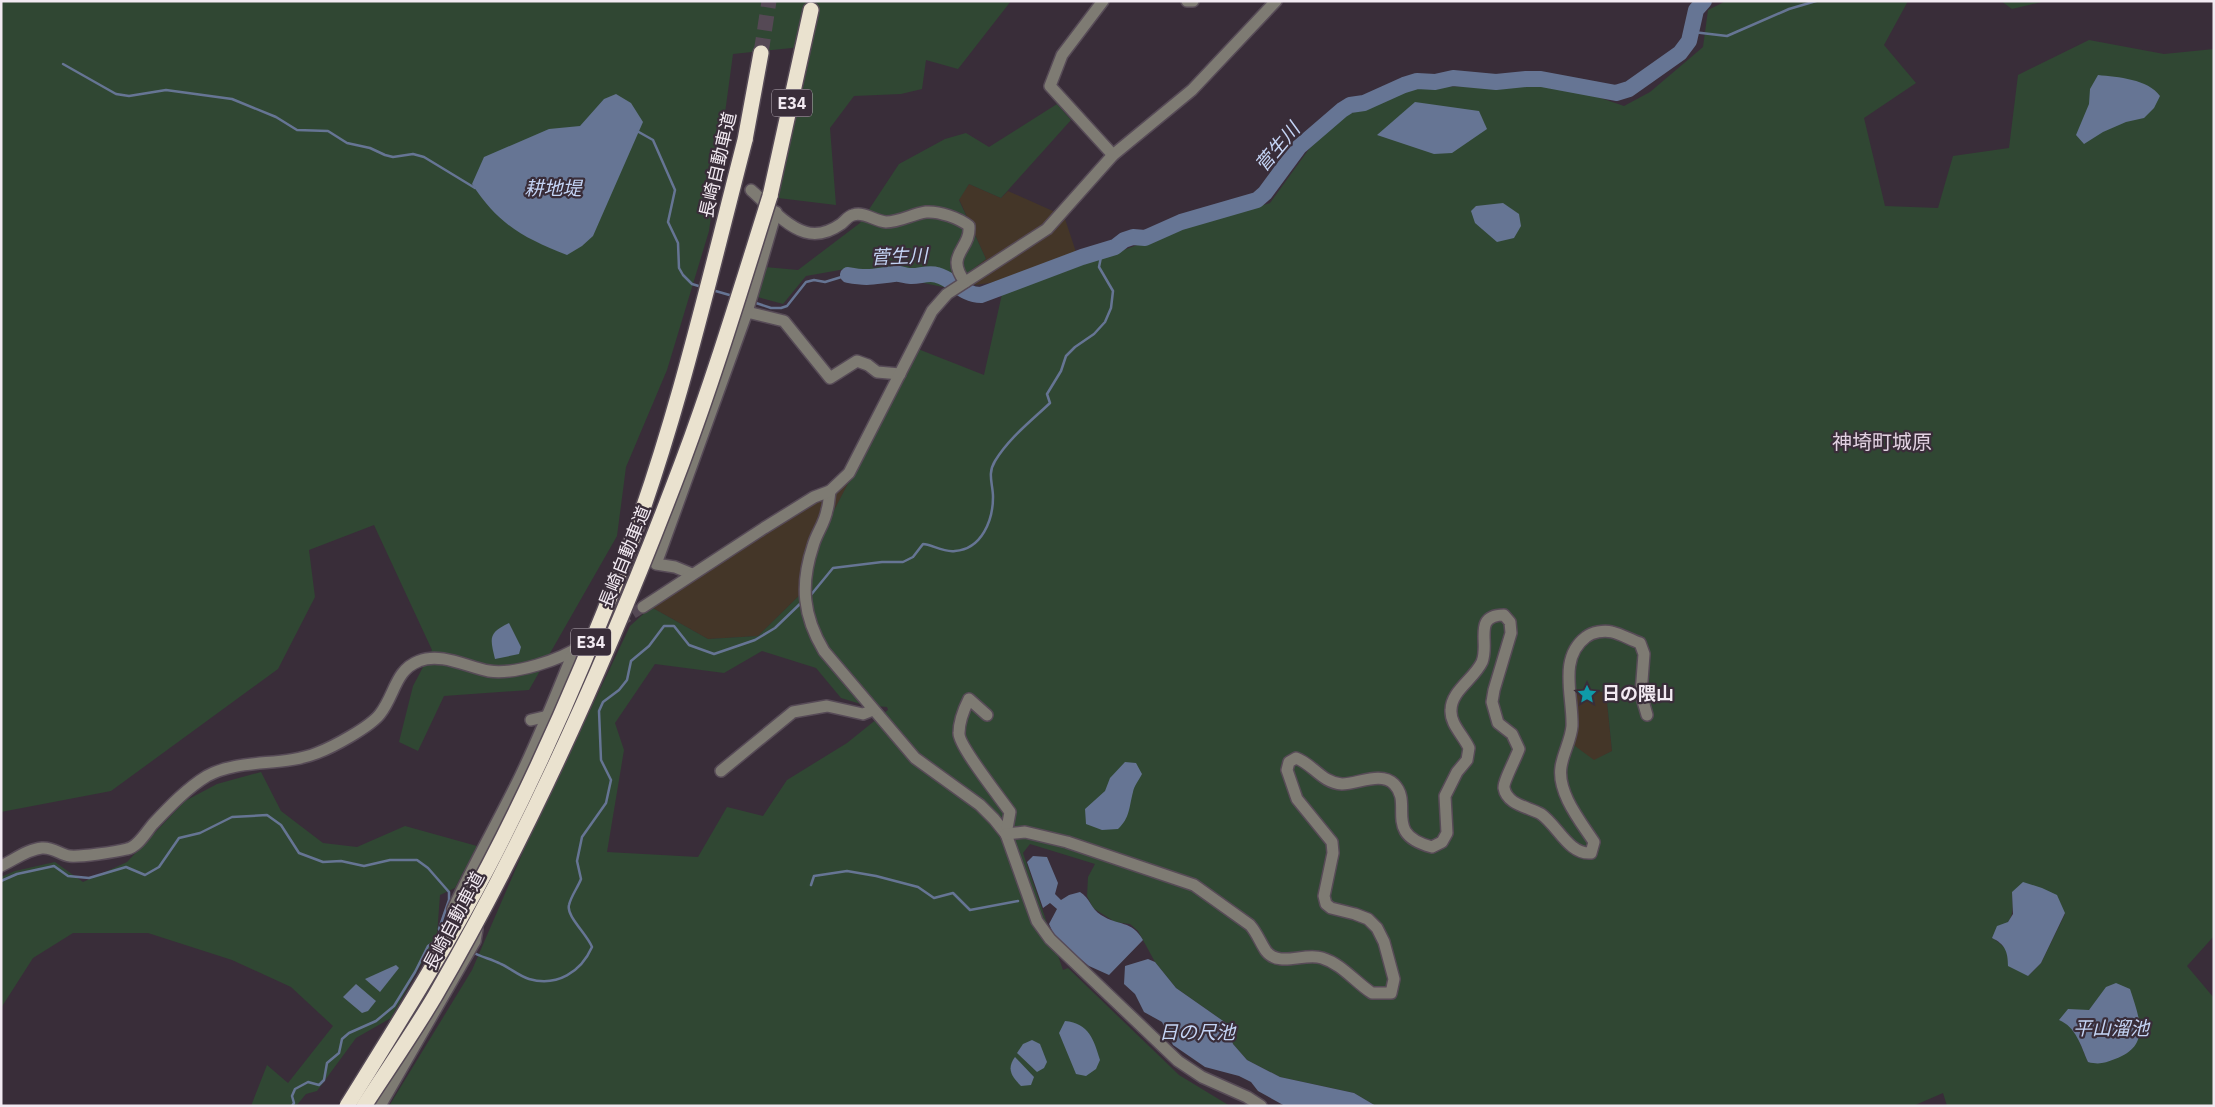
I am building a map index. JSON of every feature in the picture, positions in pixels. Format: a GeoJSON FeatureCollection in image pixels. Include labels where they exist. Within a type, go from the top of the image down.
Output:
{"type":"FeatureCollection","features":[{"type":"Feature","properties":{"kind":"highway","name":"長崎自動車道"},"geometry":{"type":"LineString","coordinates":[[364,1106],[434,997],[502,871],[558,760],[648,552],[683,461],[724,344],[770,196],[811,10]]}},
{"type":"Feature","properties":{"kind":"highway","name":"長崎自動車道"},"geometry":{"type":"LineString","coordinates":[[347,1106],[418,990],[489,866],[543,754],[587,652],[626,554],[662,451],[701,311],[745,140],[761,53]]}},
{"type":"Feature","properties":{"kind":"street"},"geometry":{"type":"LineString","coordinates":[[1103,1],[1062,54],[1050,86],[1113,155]]}},
{"type":"Feature","properties":{"kind":"street"},"geometry":{"type":"LineString","coordinates":[[1187,1],[1193,1]]}},
{"type":"Feature","properties":{"kind":"street"},"geometry":{"type":"LineString","coordinates":[[642,608],[692,574],[814,498],[830,491],[849,473],[932,311],[947,294],[1048,229],[1113,155],[1192,90],[1276,1]]}},
{"type":"Feature","properties":{"kind":"street"},"geometry":{"type":"LineString","coordinates":[[751,190],[792,226],[806,232],[818,233],[830,230],[856,214],[868,216],[877,221],[889,222],[899,221],[926,212],[963,222],[969,226],[969,232],[956,262],[957,272],[965,282]]}},
{"type":"Feature","properties":{"kind":"street"},"geometry":{"type":"LineString","coordinates":[[692,574],[675,567],[656,564],[748,312],[750,297],[776,212]]}},
{"type":"Feature","properties":{"kind":"street"},"geometry":{"type":"LineString","coordinates":[[748,312],[784,320],[830,378],[857,361],[868,364],[877,372],[900,374]]}},
{"type":"Feature","properties":{"kind":"street"},"geometry":{"type":"LineString","coordinates":[[830,491],[827,512],[813,545],[806,570],[805,592],[812,631],[824,651],[915,758],[980,806],[1006,834],[1037,921],[1050,939],[1178,1061],[1202,1077],[1247,1097],[1261,1106]]}},
{"type":"Feature","properties":{"kind":"street"},"geometry":{"type":"LineString","coordinates":[[1006,834],[1025,832],[1067,842],[1194,885],[1250,925],[1257,933],[1267,952],[1273,956],[1284,959],[1307,956],[1320,957],[1337,964],[1372,993],[1391,993],[1394,979],[1384,942],[1377,928],[1368,919],[1331,908],[1326,904],[1324,896],[1333,854],[1332,842],[1305,812],[1297,798],[1288,770],[1289,762],[1296,758],[1304,761],[1330,782],[1343,784],[1385,779],[1394,784],[1399,792],[1402,825],[1406,832],[1419,843],[1432,847],[1442,842],[1447,833],[1445,796],[1456,772],[1467,760],[1469,748],[1452,721],[1450,711],[1453,700],[1481,663],[1485,650],[1483,629],[1487,620],[1495,615],[1504,615],[1510,622],[1511,633],[1492,702],[1498,723],[1512,734],[1520,749],[1513,768],[1506,778],[1504,787],[1507,796],[1515,803],[1541,815],[1582,854],[1591,853],[1594,842],[1578,818],[1563,788],[1561,768],[1572,727],[1569,697],[1570,663],[1576,645],[1591,633],[1610,631],[1640,643],[1644,654],[1641,694],[1647,715]]}},
{"type":"Feature","properties":{"kind":"street"},"geometry":{"type":"LineString","coordinates":[[1,866],[30,850],[42,848],[54,849],[72,856],[129,849],[176,801],[197,782],[209,775],[228,768],[276,762],[316,754],[369,725],[380,715],[388,702],[398,678],[410,664],[438,658],[491,671],[532,667],[578,648],[515,788],[480,852],[453,909],[477,929],[475,941],[380,1106]]}},
{"type":"Feature","properties":{"kind":"street"},"geometry":{"type":"LineString","coordinates":[[987,715],[969,699],[963,713],[958,734],[964,747],[1010,812],[1006,834]]}},
{"type":"Feature","properties":{"kind":"street"},"geometry":{"type":"LineString","coordinates":[[721,771],[793,712],[827,706],[863,714],[873,710]]}},
{"type":"Feature","properties":{"kind":"street"},"geometry":{"type":"LineString","coordinates":[[530,720],[548,716]]}},
{"type":"Feature","properties":{"kind":"shaded area"},"geometry":{"type":"Polygon","coordinates":[[[969,184],[1001,198],[1008,191],[1064,216],[1077,255],[1004,281],[975,285],[968,273],[986,259],[959,199],[969,184]]]}},
{"type":"Feature","properties":{"kind":"shaded area"},"geometry":{"type":"Polygon","coordinates":[[[851,478],[817,543],[811,584],[758,636],[708,639],[651,607],[851,478]]]}},
{"type":"Feature","properties":{"kind":"shaded area"},"geometry":{"type":"Polygon","coordinates":[[[1574,689],[1606,692],[1612,751],[1594,761],[1574,746],[1574,689]]]}},
{"type":"Feature","properties":{"kind":"green space"},"geometry":{"type":"Polygon","coordinates":[[[1,1],[1011,1],[958,69],[926,60],[922,89],[901,94],[854,96],[830,128],[836,205],[778,198],[812,46],[733,54],[709,231],[667,370],[626,467],[617,536],[529,690],[444,696],[418,751],[399,742],[413,686],[432,650],[374,525],[309,550],[315,597],[278,669],[111,791],[1,812],[1,1]]]}},
{"type":"Feature","properties":{"kind":"green space"},"geometry":{"type":"Polygon","coordinates":[[[1726,1],[1908,1],[1884,45],[1916,83],[1864,118],[1885,206],[1938,208],[1953,156],[2009,148],[2018,75],[2089,40],[2164,54],[2214,49],[2214,936],[2187,966],[2214,998],[2214,1106],[1947,1106],[1943,1093],[1913,1106],[1376,1106],[1354,1093],[1280,1077],[1247,1060],[1233,1044],[1226,1023],[1176,988],[1155,962],[1138,931],[1130,924],[1115,922],[1093,908],[1087,896],[1088,877],[1095,864],[1030,844],[1023,853],[1063,970],[1068,968],[1179,1075],[1230,1106],[389,1106],[472,970],[523,852],[630,626],[651,607],[708,639],[758,636],[811,584],[817,543],[918,349],[984,375],[1002,294],[1176,231],[1270,203],[1309,149],[1344,116],[1416,87],[1563,85],[1624,106],[1650,92],[1703,47],[1708,10],[1726,1]],[[762,651],[724,673],[655,664],[615,723],[624,750],[607,852],[698,857],[727,807],[763,816],[787,780],[847,743],[888,710],[887,707],[864,705],[841,698],[816,668],[762,651]],[[1574,689],[1575,746],[1594,760],[1612,751],[1606,692],[1574,689]],[[2012,892],[2013,908],[2008,922],[1992,938],[2006,950],[2028,976],[2041,963],[2065,914],[2012,892]],[[2097,1000],[2089,1010],[2067,1023],[2077,1036],[2088,1062],[2097,1000]]]}},
{"type":"Feature","properties":{"kind":"green space"},"geometry":{"type":"Polygon","coordinates":[[[2001,1],[2046,1],[2012,9],[2001,1]]]}},
{"type":"Feature","properties":{"kind":"green space"},"geometry":{"type":"Polygon","coordinates":[[[1057,104],[1071,120],[1001,198],[969,184],[959,200],[986,259],[948,288],[851,268],[806,276],[783,304],[754,296],[765,267],[798,270],[860,223],[899,164],[945,139],[966,133],[989,147],[1057,104]]]}},
{"type":"Feature","properties":{"kind":"green space"},"geometry":{"type":"Polygon","coordinates":[[[261,772],[281,811],[323,843],[357,847],[405,826],[477,846],[455,888],[440,895],[437,935],[391,1018],[356,1038],[317,1091],[306,1094],[296,1106],[251,1106],[267,1065],[288,1083],[333,1026],[291,987],[232,960],[148,933],[73,933],[33,958],[1,1008],[1,877],[15,871],[55,862],[83,882],[127,862],[185,801],[217,784],[261,772]]]}},
{"type":"Feature","properties":{"kind":"water"},"geometry":{"type":"Polygon","coordinates":[[[2098,75],[2140,82],[2155,90],[2160,96],[2154,108],[2144,118],[2126,122],[2103,132],[2084,144],[2076,135],[2089,104],[2090,89],[2098,75]]]}},
{"type":"Feature","properties":{"kind":"water","name":"耕地堤"},"geometry":{"type":"Polygon","coordinates":[[[616,94],[631,103],[643,122],[593,236],[582,246],[567,255],[524,236],[502,220],[472,184],[484,157],[549,129],[580,126],[604,99],[616,94]]]}},
{"type":"Feature","properties":{"kind":"water"},"geometry":{"type":"Polygon","coordinates":[[[1415,102],[1479,111],[1487,129],[1452,153],[1434,154],[1377,135],[1415,102]]]}},
{"type":"Feature","properties":{"kind":"water"},"geometry":{"type":"Polygon","coordinates":[[[1503,203],[1519,214],[1521,226],[1514,238],[1497,242],[1475,223],[1471,211],[1476,206],[1503,203]]]}},
{"type":"Feature","properties":{"kind":"water"},"geometry":{"type":"Polygon","coordinates":[[[509,623],[521,647],[519,654],[495,659],[492,637],[497,630],[509,623]]]}},
{"type":"Feature","properties":{"kind":"water"},"geometry":{"type":"Polygon","coordinates":[[[1125,762],[1136,763],[1142,774],[1135,785],[1125,821],[1118,829],[1102,830],[1086,824],[1085,809],[1105,791],[1110,778],[1125,762]]]}},
{"type":"Feature","properties":{"kind":"water"},"geometry":{"type":"Polygon","coordinates":[[[1033,856],[1047,857],[1058,883],[1055,894],[1061,900],[1069,895],[1080,892],[1098,913],[1134,929],[1143,940],[1109,975],[1089,966],[1056,939],[1049,924],[1057,909],[1050,903],[1043,908],[1027,862],[1033,856]]]}},
{"type":"Feature","properties":{"kind":"water"},"geometry":{"type":"Polygon","coordinates":[[[2023,882],[2057,895],[2065,913],[2041,963],[2028,976],[2008,966],[2005,949],[1992,938],[1997,926],[2008,922],[2013,914],[2012,892],[2023,882]]]}},
{"type":"Feature","properties":{"kind":"water","name":"日の尺池"},"geometry":{"type":"Polygon","coordinates":[[[1148,959],[1155,962],[1176,988],[1226,1023],[1233,1044],[1247,1060],[1280,1077],[1354,1093],[1376,1106],[1285,1106],[1258,1091],[1251,1082],[1239,1076],[1205,1067],[1173,1045],[1162,1022],[1144,1012],[1135,994],[1124,984],[1125,966],[1148,959]]]}},
{"type":"Feature","properties":{"kind":"water"},"geometry":{"type":"Polygon","coordinates":[[[396,965],[399,968],[380,992],[365,979],[396,965]]]}},
{"type":"Feature","properties":{"kind":"water","name":"平山溜池"},"geometry":{"type":"Polygon","coordinates":[[[2116,983],[2130,989],[2139,1020],[2140,1030],[2138,1039],[2134,1047],[2115,1059],[2102,1063],[2088,1062],[2074,1032],[2059,1020],[2068,1009],[2089,1010],[2106,987],[2116,983]]]}},
{"type":"Feature","properties":{"kind":"water"},"geometry":{"type":"Polygon","coordinates":[[[356,984],[376,1001],[368,1011],[362,1013],[343,997],[356,984]]]}},
{"type":"Feature","properties":{"kind":"water"},"geometry":{"type":"Polygon","coordinates":[[[1065,1021],[1080,1025],[1093,1039],[1100,1060],[1096,1069],[1086,1076],[1076,1074],[1059,1033],[1065,1021]]]}},
{"type":"Feature","properties":{"kind":"water"},"geometry":{"type":"Polygon","coordinates":[[[1032,1040],[1040,1044],[1047,1062],[1044,1068],[1037,1072],[1017,1053],[1023,1044],[1032,1040]]]}},
{"type":"Feature","properties":{"kind":"water"},"geometry":{"type":"Polygon","coordinates":[[[1015,1057],[1034,1077],[1031,1085],[1021,1086],[1011,1073],[1012,1061],[1015,1057]]]}},
{"type":"Feature","properties":{"kind":"waterway","name":"菅生川"},"geometry":{"type":"LineString","coordinates":[[848,275],[867,277],[896,274],[908,276],[934,274],[943,277],[963,290],[981,295],[1082,257],[1115,247],[1124,240],[1133,237],[1145,238],[1181,222],[1257,200],[1265,193],[1299,147],[1342,110],[1350,105],[1364,103],[1417,81],[1435,82],[1453,78],[1496,82],[1541,79],[1616,93],[1629,89],[1680,53],[1689,41],[1696,10],[1704,1]]}},
{"type":"Feature","properties":{"kind":"waterway"},"geometry":{"type":"LineString","coordinates":[[1693,32],[1727,36],[1789,9],[1816,1]]}},
{"type":"Feature","properties":{"kind":"waterway"},"geometry":{"type":"LineString","coordinates":[[63,64],[116,94],[129,96],[166,90],[232,99],[276,117],[297,130],[328,131],[347,143],[370,148],[393,157],[413,154],[424,157],[475,188]]}},
{"type":"Feature","properties":{"kind":"waterway"},"geometry":{"type":"LineString","coordinates":[[637,131],[653,140],[675,190],[668,222],[678,243],[679,268],[692,284],[702,287]]}},
{"type":"Feature","properties":{"kind":"waterway"},"geometry":{"type":"LineString","coordinates":[[810,596],[833,568],[882,562],[903,562],[913,557],[923,544],[946,551],[955,551],[964,549],[979,539],[991,515],[993,497],[991,470],[995,461],[1014,437],[1050,403],[1047,394],[1061,371],[1066,356],[1075,347],[1094,334],[1105,322],[1111,308],[1113,291],[1099,267],[1102,252]]}},
{"type":"Feature","properties":{"kind":"waterway"},"geometry":{"type":"LineString","coordinates":[[753,302],[771,308],[781,308],[787,306],[806,282],[814,280],[825,282],[848,275]]}},
{"type":"Feature","properties":{"kind":"waterway"},"geometry":{"type":"LineString","coordinates":[[712,290],[733,296]]}},
{"type":"Feature","properties":{"kind":"waterway"},"geometry":{"type":"LineString","coordinates":[[472,952],[501,964],[525,978],[539,981],[558,979],[575,970],[581,964],[592,947],[574,920],[569,905],[581,879],[577,861],[582,837],[606,803],[611,780],[601,760],[599,711],[603,702],[619,690],[627,680],[631,661],[649,646],[664,626],[674,626],[689,645],[714,654],[755,640],[775,628],[803,601]]}},
{"type":"Feature","properties":{"kind":"waterway"},"geometry":{"type":"LineString","coordinates":[[1,881],[17,874],[54,866],[68,876],[89,878],[126,867],[145,875],[159,867],[179,838],[200,833],[232,817],[267,815],[281,825],[299,853],[323,862],[341,861],[364,866],[390,860],[417,860],[428,868],[449,892],[449,900],[439,929],[443,935]]}},
{"type":"Feature","properties":{"kind":"waterway"},"geometry":{"type":"LineString","coordinates":[[811,885],[814,876],[847,871],[918,887],[934,898],[953,893],[970,910],[1018,901]]}},
{"type":"Feature","properties":{"kind":"waterway"},"geometry":{"type":"LineString","coordinates":[[292,1106],[294,1103],[292,1096],[295,1089],[308,1082],[319,1085],[324,1080],[327,1063],[339,1053],[342,1039],[349,1033],[376,1021],[394,1006],[415,972],[428,946],[443,936]]}},
{"type":"Feature","properties":{"kind":"tunnel"},"geometry":{"type":"LineString","coordinates":[[761,53],[769,1]]}},
{"type":"Feature","properties":{"kind":"tunnel"},"geometry":{"type":"LineString","coordinates":[[591,640],[643,607]]}},
{"type":"Feature","properties":{"kind":"place","name":"日の隈山"},"geometry":{"type":"Point","coordinates":[1587,694]}},
{"type":"Feature","properties":{"kind":"district","name":"神埼町城原"},"geometry":{"type":"Point","coordinates":[1882,442]}}]}
